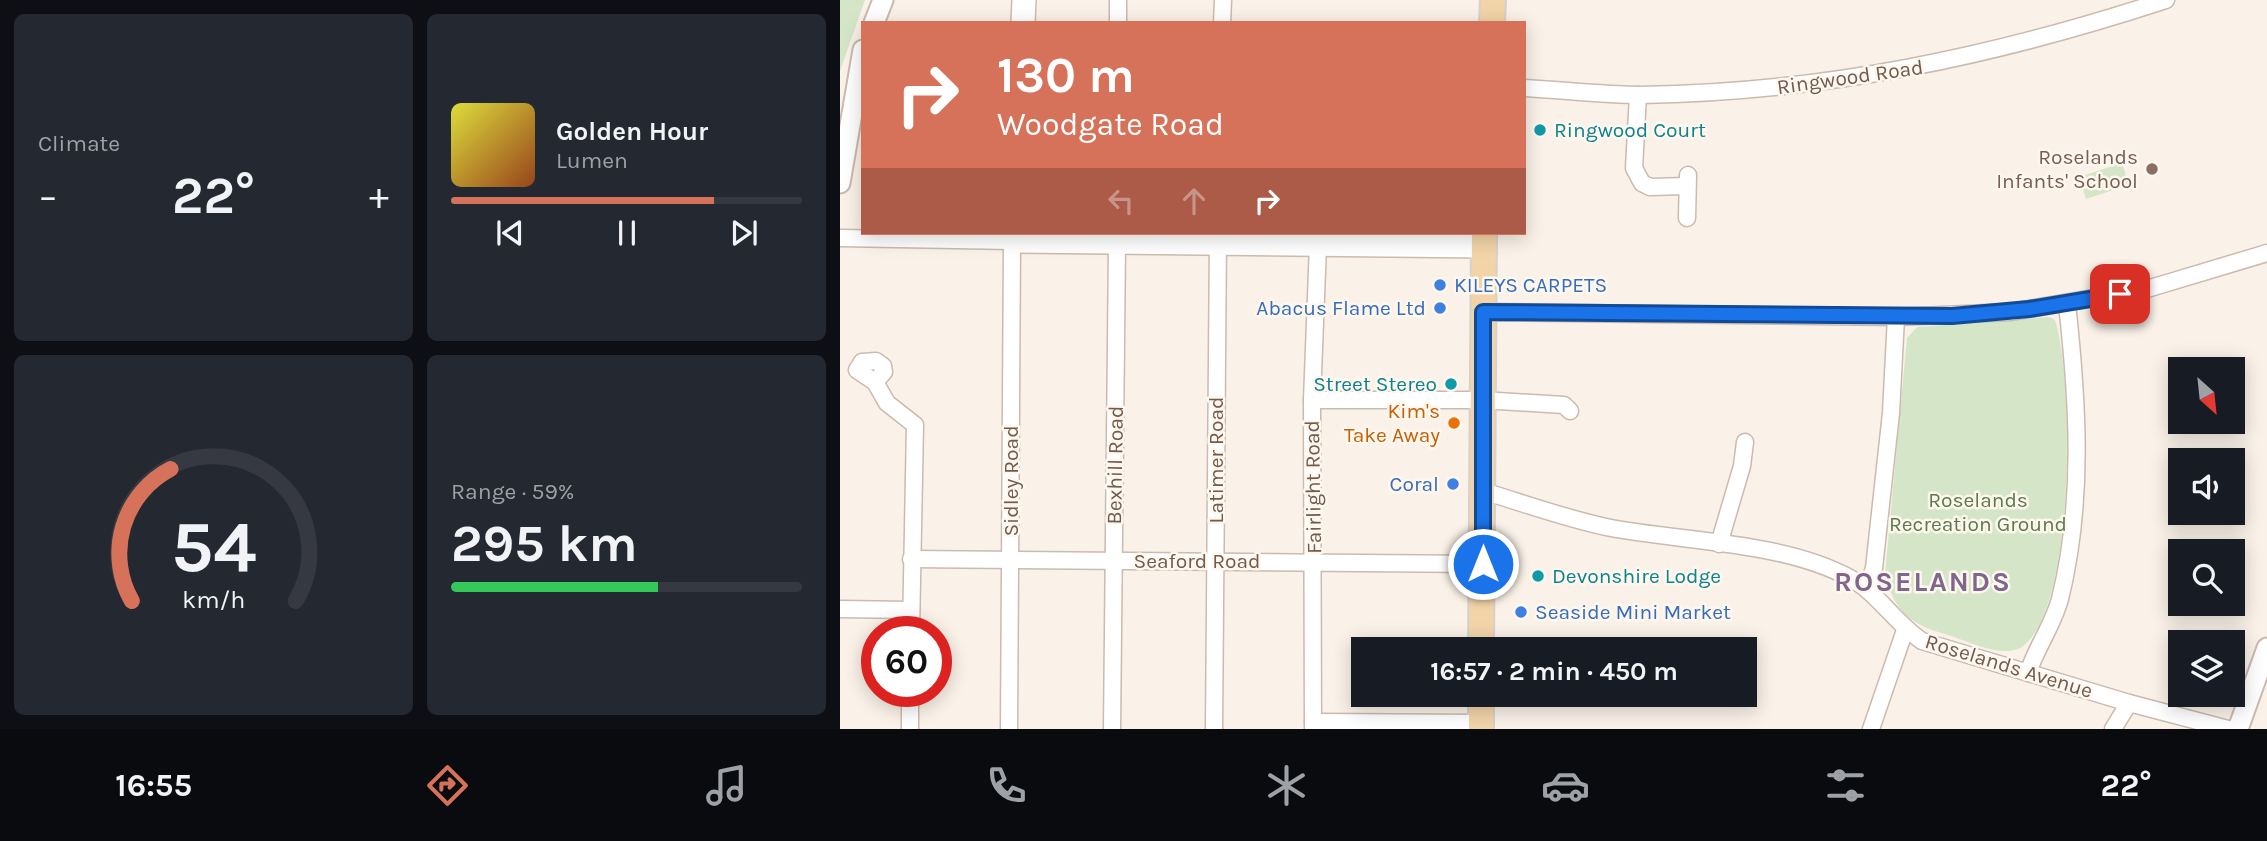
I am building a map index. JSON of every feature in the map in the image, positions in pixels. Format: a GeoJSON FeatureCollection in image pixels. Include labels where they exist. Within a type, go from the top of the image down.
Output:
{"type":"FeatureCollection","features":[{"type":"Feature","properties":{"kind":"main road"},"geometry":{"type":"LineString","coordinates":[[1023,21],[1024,0]]}},
{"type":"Feature","properties":{"kind":"main road"},"geometry":{"type":"LineString","coordinates":[[1492,21],[1493,0]]}},
{"type":"Feature","properties":{"kind":"main road"},"geometry":{"type":"LineString","coordinates":[[1012,237],[1117,244],[1218,237],[1318,245],[1411,239],[1484,239],[1481,637]]}},
{"type":"Feature","properties":{"kind":"main road"},"geometry":{"type":"LineString","coordinates":[[1481,707],[1481,726]]}},
{"type":"Feature","properties":{"kind":"street"},"geometry":{"type":"LineString","coordinates":[[875,21],[883,0]]}},
{"type":"Feature","properties":{"kind":"street"},"geometry":{"type":"LineString","coordinates":[[1118,0],[1118,21]]}},
{"type":"Feature","properties":{"kind":"street"},"geometry":{"type":"LineString","coordinates":[[1222,21],[1223,0]]}},
{"type":"Feature","properties":{"kind":"street","name":"Ringwood Road"},"geometry":{"type":"LineString","coordinates":[[1526,88],[1638,95],[1800,86],[1940,64],[2080,28],[2166,0]]}},
{"type":"Feature","properties":{"kind":"street"},"geometry":{"type":"LineString","coordinates":[[840,183],[861,62]]}},
{"type":"Feature","properties":{"kind":"street"},"geometry":{"type":"LineString","coordinates":[[1638,95],[1634,168],[1637,176],[1650,187],[1687,181],[1687,218]]}},
{"type":"Feature","properties":{"kind":"street"},"geometry":{"type":"LineString","coordinates":[[840,238],[1012,237]]}},
{"type":"Feature","properties":{"kind":"street","name":"Sidley Road"},"geometry":{"type":"LineString","coordinates":[[1009,729],[1012,237]]}},
{"type":"Feature","properties":{"kind":"street","name":"Latimer Road"},"geometry":{"type":"LineString","coordinates":[[1214,729],[1218,237]]}},
{"type":"Feature","properties":{"kind":"street","name":"Bexhill Road"},"geometry":{"type":"LineString","coordinates":[[1112,729],[1117,244]]}},
{"type":"Feature","properties":{"kind":"street","name":"Fairlight Road"},"geometry":{"type":"LineString","coordinates":[[1313,725],[1312,400],[1318,245]]}},
{"type":"Feature","properties":{"kind":"street"},"geometry":{"type":"LineString","coordinates":[[1483,312],[1896,317],[1976,314],[2067,304],[2147,289],[2267,253]]}},
{"type":"Feature","properties":{"kind":"street"},"geometry":{"type":"LineString","coordinates":[[2028,673],[2059,601],[2077,489],[2078,456],[2067,304]]}},
{"type":"Feature","properties":{"kind":"street"},"geometry":{"type":"LineString","coordinates":[[1867,589],[1874,568],[1891,413],[1896,317]]}},
{"type":"Feature","properties":{"kind":"street"},"geometry":{"type":"LineString","coordinates":[[876,382],[887,403],[915,425],[911,616]]}},
{"type":"Feature","properties":{"kind":"street"},"geometry":{"type":"LineString","coordinates":[[1312,400],[1482,400],[1564,405],[1570,411]]}},
{"type":"Feature","properties":{"kind":"street"},"geometry":{"type":"LineString","coordinates":[[1719,544],[1742,466],[1745,442]]}},
{"type":"Feature","properties":{"kind":"street","name":"Roselands Avenue"},"geometry":{"type":"LineString","coordinates":[[1483,491],[1606,527],[1774,553],[1827,569],[1867,589],[1905,630],[1922,641],[2129,703],[2228,729]]}},
{"type":"Feature","properties":{"kind":"street","name":"Seaford Road"},"geometry":{"type":"LineString","coordinates":[[911,559],[1483,564]]}},
{"type":"Feature","properties":{"kind":"street"},"geometry":{"type":"LineString","coordinates":[[840,609],[911,610]]}},
{"type":"Feature","properties":{"kind":"street"},"geometry":{"type":"LineString","coordinates":[[1871,729],[1905,630]]}},
{"type":"Feature","properties":{"kind":"street"},"geometry":{"type":"LineString","coordinates":[[2238,729],[2267,649]]}},
{"type":"Feature","properties":{"kind":"street"},"geometry":{"type":"LineString","coordinates":[[2113,729],[2129,703]]}},
{"type":"Feature","properties":{"kind":"street"},"geometry":{"type":"LineString","coordinates":[[910,707],[910,729]]}},
{"type":"Feature","properties":{"kind":"street"},"geometry":{"type":"LineString","coordinates":[[1313,725],[1481,726]]}},
{"type":"Feature","properties":{"kind":"green space"},"geometry":{"type":"Polygon","coordinates":[[[840,0],[865,0],[840,71],[840,0]]]}},
{"type":"Feature","properties":{"kind":"green space"},"geometry":{"type":"Polygon","coordinates":[[[2122,163],[2129,185],[2086,199],[2079,177],[2122,163]]]}},
{"type":"Feature","properties":{"kind":"green space","name":"Roselands Recreation Ground"},"geometry":{"type":"Polygon","coordinates":[[[2049,317],[2055,320],[2065,390],[2066,493],[2061,544],[2052,591],[2038,627],[2020,648],[2012,651],[1994,650],[1935,631],[1914,621],[1893,598],[1885,574],[1907,338],[1917,327],[2049,317]]]}},
{"type":"Feature","properties":{"kind":"place","name":"Ringwood Court"},"geometry":{"type":"Point","coordinates":[1540,130]}},
{"type":"Feature","properties":{"kind":"place","name":"Roselands Infants' School"},"geometry":{"type":"Point","coordinates":[2152,169]}},
{"type":"Feature","properties":{"kind":"place","name":"KILEYS CARPETS"},"geometry":{"type":"Point","coordinates":[1440,285]}},
{"type":"Feature","properties":{"kind":"place","name":"Abacus Flame Ltd"},"geometry":{"type":"Point","coordinates":[1440,308]}},
{"type":"Feature","properties":{"kind":"place","name":"Street Stereo"},"geometry":{"type":"Point","coordinates":[1451,384]}},
{"type":"Feature","properties":{"kind":"place","name":"Kim's Take Away"},"geometry":{"type":"Point","coordinates":[1454,423]}},
{"type":"Feature","properties":{"kind":"place","name":"Coral"},"geometry":{"type":"Point","coordinates":[1453,484]}},
{"type":"Feature","properties":{"kind":"place","name":"Devonshire Lodge"},"geometry":{"type":"Point","coordinates":[1538,576]}},
{"type":"Feature","properties":{"kind":"place","name":"Seaside Mini Market"},"geometry":{"type":"Point","coordinates":[1521,612]}},
{"type":"Feature","properties":{"kind":"district","name":"ROSELANDS"},"geometry":{"type":"Point","coordinates":[1923,581]}},
{"type":"Feature","properties":{"kind":"route"},"geometry":{"type":"LineString","coordinates":[[1483,564],[1483,312],[1952,316],[2011,312],[2120,294]]}}]}
